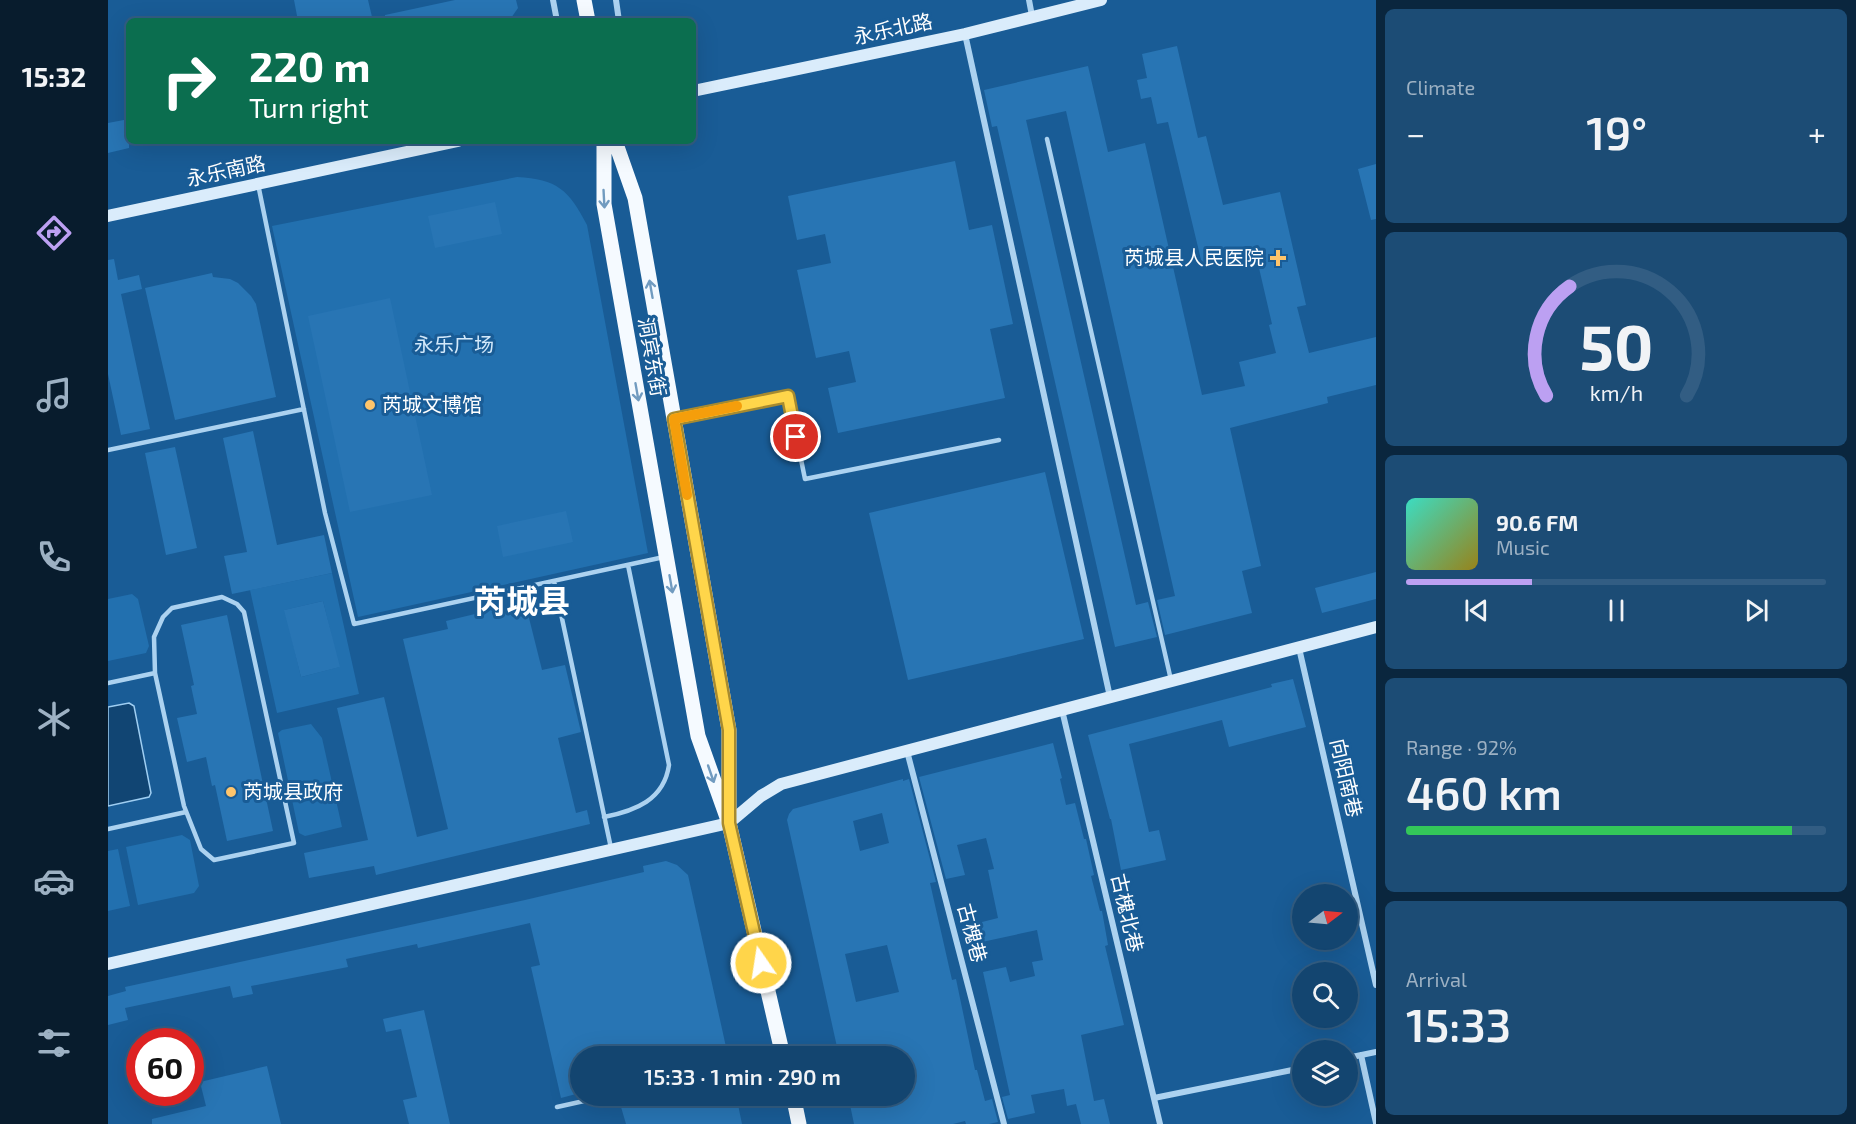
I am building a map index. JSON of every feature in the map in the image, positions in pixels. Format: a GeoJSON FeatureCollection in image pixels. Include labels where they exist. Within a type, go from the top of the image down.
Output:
{"type":"FeatureCollection","features":[{"type":"Feature","properties":{"kind":"main road"},"geometry":{"type":"LineString","coordinates":[[584,0],[587,18]]}},
{"type":"Feature","properties":{"kind":"main road","name":"洞宾东街"},"geometry":{"type":"LineString","coordinates":[[604,144],[604,204],[698,736],[729,823],[781,1046]]}},
{"type":"Feature","properties":{"kind":"main road","name":"洞宾东街"},"geometry":{"type":"LineString","coordinates":[[616,144],[635,198],[729,730],[729,823]]}},
{"type":"Feature","properties":{"kind":"main road"},"geometry":{"type":"LineString","coordinates":[[795,1106],[799,1124]]}},
{"type":"Feature","properties":{"kind":"street"},"geometry":{"type":"LineString","coordinates":[[553,0],[556,18]]}},
{"type":"Feature","properties":{"kind":"street"},"geometry":{"type":"LineString","coordinates":[[616,0],[619,18]]}},
{"type":"Feature","properties":{"kind":"street"},"geometry":{"type":"LineString","coordinates":[[1029,0],[1032,16]]}},
{"type":"Feature","properties":{"kind":"street","name":"永乐北路"},"geometry":{"type":"LineString","coordinates":[[696,90],[965,34],[1101,0]]}},
{"type":"Feature","properties":{"kind":"street"},"geometry":{"type":"LineString","coordinates":[[965,34],[1110,697]]}},
{"type":"Feature","properties":{"kind":"street","name":"永乐南路"},"geometry":{"type":"LineString","coordinates":[[108,216],[444,144]]}},
{"type":"Feature","properties":{"kind":"street"},"geometry":{"type":"LineString","coordinates":[[108,964],[729,823],[761,796],[781,784],[1376,627]]}},
{"type":"Feature","properties":{"kind":"street","name":"向阳南巷"},"geometry":{"type":"LineString","coordinates":[[1299,647],[1376,986]]}},
{"type":"Feature","properties":{"kind":"street","name":"古槐北巷"},"geometry":{"type":"LineString","coordinates":[[1062,710],[1160,1124]]}},
{"type":"Feature","properties":{"kind":"street","name":"古槐巷"},"geometry":{"type":"LineString","coordinates":[[907,750],[1004,1124]]}},
{"type":"Feature","properties":{"kind":"street"},"geometry":{"type":"LineString","coordinates":[[1358,1056],[1376,1052]]}},
{"type":"Feature","properties":{"kind":"street"},"geometry":{"type":"LineString","coordinates":[[1361,1055],[1376,1123]]}},
{"type":"Feature","properties":{"kind":"street"},"geometry":{"type":"LineString","coordinates":[[1154,1098],[1292,1070]]}},
{"type":"Feature","properties":{"kind":"lane"},"geometry":{"type":"LineString","coordinates":[[1047,139],[1171,681]]}},
{"type":"Feature","properties":{"kind":"lane"},"geometry":{"type":"LineString","coordinates":[[258,184],[326,513],[354,624],[666,557]]}},
{"type":"Feature","properties":{"kind":"lane"},"geometry":{"type":"LineString","coordinates":[[674,419],[788,396],[805,479],[999,440]]}},
{"type":"Feature","properties":{"kind":"lane"},"geometry":{"type":"LineString","coordinates":[[108,450],[304,409]]}},
{"type":"Feature","properties":{"kind":"lane"},"geometry":{"type":"LineString","coordinates":[[604,817],[623,813],[655,797],[665,782],[669,765],[628,565]]}},
{"type":"Feature","properties":{"kind":"lane"},"geometry":{"type":"LineString","coordinates":[[554,581],[611,850]]}},
{"type":"Feature","properties":{"kind":"lane"},"geometry":{"type":"LineString","coordinates":[[222,597],[230,600],[244,612],[294,843],[214,860],[201,849],[186,812],[155,673],[154,637],[163,616],[172,608],[222,597]]}},
{"type":"Feature","properties":{"kind":"lane"},"geometry":{"type":"LineString","coordinates":[[108,683],[155,673]]}},
{"type":"Feature","properties":{"kind":"lane"},"geometry":{"type":"LineString","coordinates":[[108,829],[186,812]]}},
{"type":"Feature","properties":{"kind":"lane"},"geometry":{"type":"LineString","coordinates":[[557,1107],[570,1104]]}},
{"type":"Feature","properties":{"kind":"green space","name":"永乐广场"},"geometry":{"type":"Polygon","coordinates":[[[517,177],[542,180],[560,189],[574,203],[587,225],[648,553],[358,617],[272,226],[517,177]]]}},
{"type":"Feature","properties":{"kind":"green space"},"geometry":{"type":"Polygon","coordinates":[[[332,573],[359,694],[277,713],[250,590],[332,573]],[[323,601],[285,610],[301,677],[339,667],[323,601]]]}},
{"type":"Feature","properties":{"kind":"green space"},"geometry":{"type":"Polygon","coordinates":[[[132,594],[138,599],[149,646],[146,653],[108,661],[108,599],[132,594]]]}},
{"type":"Feature","properties":{"kind":"green space"},"geometry":{"type":"Polygon","coordinates":[[[311,724],[322,738],[342,827],[305,836],[299,833],[278,733],[282,730],[311,724]]]}},
{"type":"Feature","properties":{"kind":"green space"},"geometry":{"type":"Polygon","coordinates":[[[182,835],[190,840],[199,886],[194,893],[138,905],[126,847],[182,835]]]}},
{"type":"Feature","properties":{"kind":"green space"},"geometry":{"type":"Polygon","coordinates":[[[118,849],[130,906],[108,911],[108,851],[118,849]]]}},
{"type":"Feature","properties":{"kind":"shaded area"},"geometry":{"type":"Polygon","coordinates":[[[129,703],[134,706],[151,793],[149,797],[108,806],[108,707],[129,703]]]}},
{"type":"Feature","properties":{"kind":"building"},"geometry":{"type":"Polygon","coordinates":[[[294,0],[368,0],[372,18],[297,18],[294,0]]]}},
{"type":"Feature","properties":{"kind":"building"},"geometry":{"type":"Polygon","coordinates":[[[455,0],[516,0],[518,8],[511,18],[385,18],[385,15],[455,0]]]}},
{"type":"Feature","properties":{"kind":"building"},"geometry":{"type":"Polygon","coordinates":[[[1177,46],[1198,138],[1206,136],[1223,205],[1280,192],[1306,305],[1297,307],[1309,353],[1376,337],[1376,385],[1327,397],[1328,403],[1230,428],[1261,566],[1242,571],[1252,613],[1165,635],[1157,600],[1175,596],[1066,111],[1026,120],[1136,605],[1148,602],[1157,637],[1115,647],[997,126],[992,127],[984,90],[1088,66],[1108,152],[1145,143],[1202,395],[1245,386],[1239,362],[1276,353],[1269,325],[1272,324],[1256,255],[1203,268],[1168,122],[1157,124],[1151,97],[1141,99],[1137,80],[1147,78],[1142,54],[1177,46]]]}},
{"type":"Feature","properties":{"kind":"building"},"geometry":{"type":"Polygon","coordinates":[[[126,120],[126,144],[129,144],[129,148],[108,153],[108,123],[126,120]]]}},
{"type":"Feature","properties":{"kind":"building"},"geometry":{"type":"Polygon","coordinates":[[[955,161],[969,230],[992,225],[1013,324],[990,329],[1005,398],[838,433],[828,388],[856,382],[849,351],[816,358],[797,270],[831,263],[825,234],[797,240],[788,196],[955,161]]]}},
{"type":"Feature","properties":{"kind":"building"},"geometry":{"type":"Polygon","coordinates":[[[1376,164],[1376,219],[1371,220],[1358,169],[1376,164]]]}},
{"type":"Feature","properties":{"kind":"building"},"geometry":{"type":"Polygon","coordinates":[[[495,202],[502,234],[435,248],[428,216],[495,202]]]}},
{"type":"Feature","properties":{"kind":"building"},"geometry":{"type":"Polygon","coordinates":[[[114,259],[118,280],[139,275],[142,289],[121,294],[150,429],[121,435],[108,374],[108,260],[114,259]]]}},
{"type":"Feature","properties":{"kind":"building"},"geometry":{"type":"Polygon","coordinates":[[[212,273],[213,277],[230,279],[238,283],[256,304],[276,397],[175,420],[145,288],[212,273]]]}},
{"type":"Feature","properties":{"kind":"building","name":"芮城文博馆"},"geometry":{"type":"Polygon","coordinates":[[[390,298],[432,495],[350,512],[308,316],[390,298]]]}},
{"type":"Feature","properties":{"kind":"building"},"geometry":{"type":"Polygon","coordinates":[[[253,431],[277,545],[324,535],[332,573],[232,594],[224,556],[247,552],[223,438],[253,431]]]}},
{"type":"Feature","properties":{"kind":"building"},"geometry":{"type":"Polygon","coordinates":[[[175,447],[197,548],[166,555],[145,453],[175,447]]]}},
{"type":"Feature","properties":{"kind":"building"},"geometry":{"type":"Polygon","coordinates":[[[1045,472],[1084,639],[908,680],[869,513],[1045,472]]]}},
{"type":"Feature","properties":{"kind":"building"},"geometry":{"type":"Polygon","coordinates":[[[566,511],[573,542],[503,557],[497,526],[566,511]]]}},
{"type":"Feature","properties":{"kind":"building"},"geometry":{"type":"Polygon","coordinates":[[[1376,572],[1376,599],[1322,613],[1315,588],[1376,572]]]}},
{"type":"Feature","properties":{"kind":"building"},"geometry":{"type":"Polygon","coordinates":[[[323,601],[340,667],[301,677],[284,610],[323,601]]]}},
{"type":"Feature","properties":{"kind":"building"},"geometry":{"type":"Polygon","coordinates":[[[525,602],[542,670],[565,665],[581,732],[558,738],[576,813],[587,810],[590,824],[376,875],[374,866],[309,878],[304,853],[368,840],[337,708],[384,697],[417,837],[448,829],[403,639],[448,629],[446,621],[525,602]]]}},
{"type":"Feature","properties":{"kind":"building"},"geometry":{"type":"Polygon","coordinates":[[[227,615],[273,831],[227,841],[215,785],[212,786],[206,757],[187,762],[177,718],[197,714],[191,686],[194,685],[181,625],[227,615]]]}},
{"type":"Feature","properties":{"kind":"building"},"geometry":{"type":"Polygon","coordinates":[[[1293,679],[1306,727],[1229,747],[1222,720],[1129,744],[1149,832],[1159,830],[1166,860],[1121,870],[1111,819],[1088,735],[1272,687],[1271,684],[1293,679]]]}},
{"type":"Feature","properties":{"kind":"building"},"geometry":{"type":"Polygon","coordinates":[[[1053,743],[1066,805],[1075,803],[1084,839],[1086,839],[1094,875],[1091,876],[1100,911],[1102,911],[1108,945],[1105,946],[1124,1025],[1081,1035],[1094,1101],[1104,1099],[1110,1124],[1081,1124],[1076,1104],[1067,1106],[1064,1089],[1031,1095],[1035,1113],[1008,1119],[1002,1097],[1010,1095],[983,972],[1006,967],[1010,982],[1035,976],[1032,962],[1043,960],[1037,930],[982,942],[978,923],[998,918],[988,870],[994,869],[986,838],[957,845],[965,875],[946,879],[919,777],[1053,743]]]}},
{"type":"Feature","properties":{"kind":"building"},"geometry":{"type":"Polygon","coordinates":[[[909,779],[936,882],[930,883],[952,980],[956,979],[975,1070],[977,1070],[985,1101],[992,1099],[998,1122],[989,1124],[966,1124],[965,1121],[953,1124],[854,1124],[850,1106],[915,1106],[915,1046],[837,1046],[787,820],[793,809],[909,779]],[[882,813],[853,821],[860,851],[889,843],[882,813]],[[887,945],[845,954],[856,1002],[899,992],[887,945]]]}},
{"type":"Feature","properties":{"kind":"building"},"geometry":{"type":"Polygon","coordinates":[[[666,861],[677,865],[688,875],[726,1046],[570,1046],[570,1096],[561,1098],[531,967],[540,965],[530,923],[418,948],[417,944],[346,959],[348,967],[251,986],[253,994],[233,998],[230,986],[125,1008],[128,1020],[108,1025],[108,996],[126,991],[125,987],[525,900],[644,872],[643,866],[666,861]]]}},
{"type":"Feature","properties":{"kind":"building"},"geometry":{"type":"Polygon","coordinates":[[[424,1010],[450,1124],[409,1124],[403,1100],[417,1097],[401,1029],[386,1032],[383,1019],[424,1010]]]}},
{"type":"Feature","properties":{"kind":"building"},"geometry":{"type":"Polygon","coordinates":[[[267,1066],[281,1124],[152,1124],[152,1119],[206,1106],[204,1081],[267,1066]]]}},
{"type":"Feature","properties":{"kind":"building"},"geometry":{"type":"Polygon","coordinates":[[[738,1106],[742,1124],[626,1124],[621,1107],[738,1106]]]}},
{"type":"Feature","properties":{"kind":"slow traffic"},"geometry":{"type":"LineString","coordinates":[[687,495],[674,419],[737,406]]}},
{"type":"Feature","properties":{"kind":"place","name":"芮城县人民医院"},"geometry":{"type":"Point","coordinates":[1278,258]}},
{"type":"Feature","properties":{"kind":"place","name":"芮城文博馆"},"geometry":{"type":"Point","coordinates":[370,405]}},
{"type":"Feature","properties":{"kind":"place","name":"芮城县政府"},"geometry":{"type":"Point","coordinates":[231,792]}},
{"type":"Feature","properties":{"kind":"district","name":"芮城县"},"geometry":{"type":"Point","coordinates":[522,602]}},
{"type":"Feature","properties":{"kind":"route"},"geometry":{"type":"LineString","coordinates":[[761,963],[729,823],[729,730],[674,419],[788,396],[796,437]]}}]}
